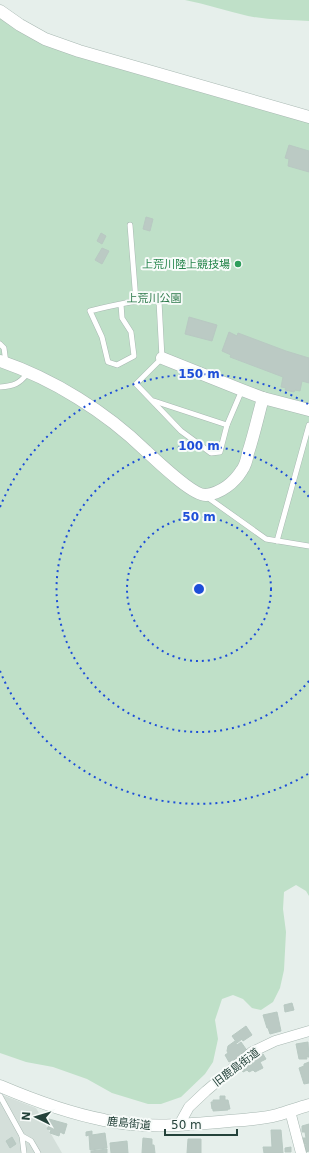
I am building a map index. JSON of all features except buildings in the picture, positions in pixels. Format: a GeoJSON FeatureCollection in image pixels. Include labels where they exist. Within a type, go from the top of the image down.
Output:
{"type":"FeatureCollection","features":[{"type":"Feature","properties":{"kind":"street"},"geometry":{"type":"LineString","coordinates":[[0,11],[20,25],[45,39],[309,117]]}},
{"type":"Feature","properties":{"kind":"street"},"geometry":{"type":"LineString","coordinates":[[162,358],[263,398],[309,410]]}},
{"type":"Feature","properties":{"kind":"street"},"geometry":{"type":"LineString","coordinates":[[3,362],[50,383],[88,405],[138,443],[194,492],[205,495],[224,489],[235,481],[243,469],[263,398]]}},
{"type":"Feature","properties":{"kind":"street","name":"旧鹿島街道"},"geometry":{"type":"LineString","coordinates":[[179,1125],[189,1107],[252,1052],[275,1041],[309,1031]]}},
{"type":"Feature","properties":{"kind":"street","name":"鹿島街道"},"geometry":{"type":"LineString","coordinates":[[0,1086],[79,1114],[132,1124],[179,1125],[276,1116],[309,1105]]}},
{"type":"Feature","properties":{"kind":"street"},"geometry":{"type":"LineString","coordinates":[[290,1111],[301,1153]]}},
{"type":"Feature","properties":{"kind":"lane"},"geometry":{"type":"LineString","coordinates":[[130,225],[136,301]]}},
{"type":"Feature","properties":{"kind":"lane"},"geometry":{"type":"LineString","coordinates":[[120,304],[122,318],[130,332],[134,356],[117,365],[108,362],[102,337],[90,311],[120,304],[136,301],[159,301],[162,358],[136,384],[154,401],[181,431],[211,453],[220,452],[228,425],[242,390]]}},
{"type":"Feature","properties":{"kind":"lane"},"geometry":{"type":"LineString","coordinates":[[0,344],[4,348],[3,362]]}},
{"type":"Feature","properties":{"kind":"lane"},"geometry":{"type":"LineString","coordinates":[[0,387],[16,385],[22,381],[28,373]]}},
{"type":"Feature","properties":{"kind":"lane"},"geometry":{"type":"LineString","coordinates":[[154,401],[228,425]]}},
{"type":"Feature","properties":{"kind":"lane"},"geometry":{"type":"LineString","coordinates":[[277,541],[309,425]]}},
{"type":"Feature","properties":{"kind":"lane"},"geometry":{"type":"LineString","coordinates":[[205,495],[266,539],[309,546]]}},
{"type":"Feature","properties":{"kind":"lane"},"geometry":{"type":"LineString","coordinates":[[0,1096],[22,1136],[24,1153]]}},
{"type":"Feature","properties":{"kind":"lane"},"geometry":{"type":"LineString","coordinates":[[22,1136],[31,1141],[38,1153]]}},
{"type":"Feature","properties":{"kind":"shaded area"},"geometry":{"type":"Polygon","coordinates":[[[0,1094],[36,1108],[62,1153],[0,1153],[0,1094]]]}},
{"type":"Feature","properties":{"kind":"green space"},"geometry":{"type":"Polygon","coordinates":[[[185,0],[309,0],[309,21],[278,20],[248,16],[185,0]]]}},
{"type":"Feature","properties":{"kind":"green space","name":"上荒川公園"},"geometry":{"type":"Polygon","coordinates":[[[0,11],[45,39],[309,117],[309,896],[306,891],[296,885],[284,892],[283,909],[286,932],[284,970],[280,988],[273,1002],[261,1010],[252,1008],[243,999],[233,995],[222,999],[215,1020],[218,1039],[213,1062],[205,1074],[181,1097],[161,1104],[148,1104],[112,1093],[87,1079],[53,1067],[26,1062],[0,1053],[0,11]]]}},
{"type":"Feature","properties":{"kind":"place","name":"上荒川陸上競技場"},"geometry":{"type":"Point","coordinates":[238,264]}}]}
